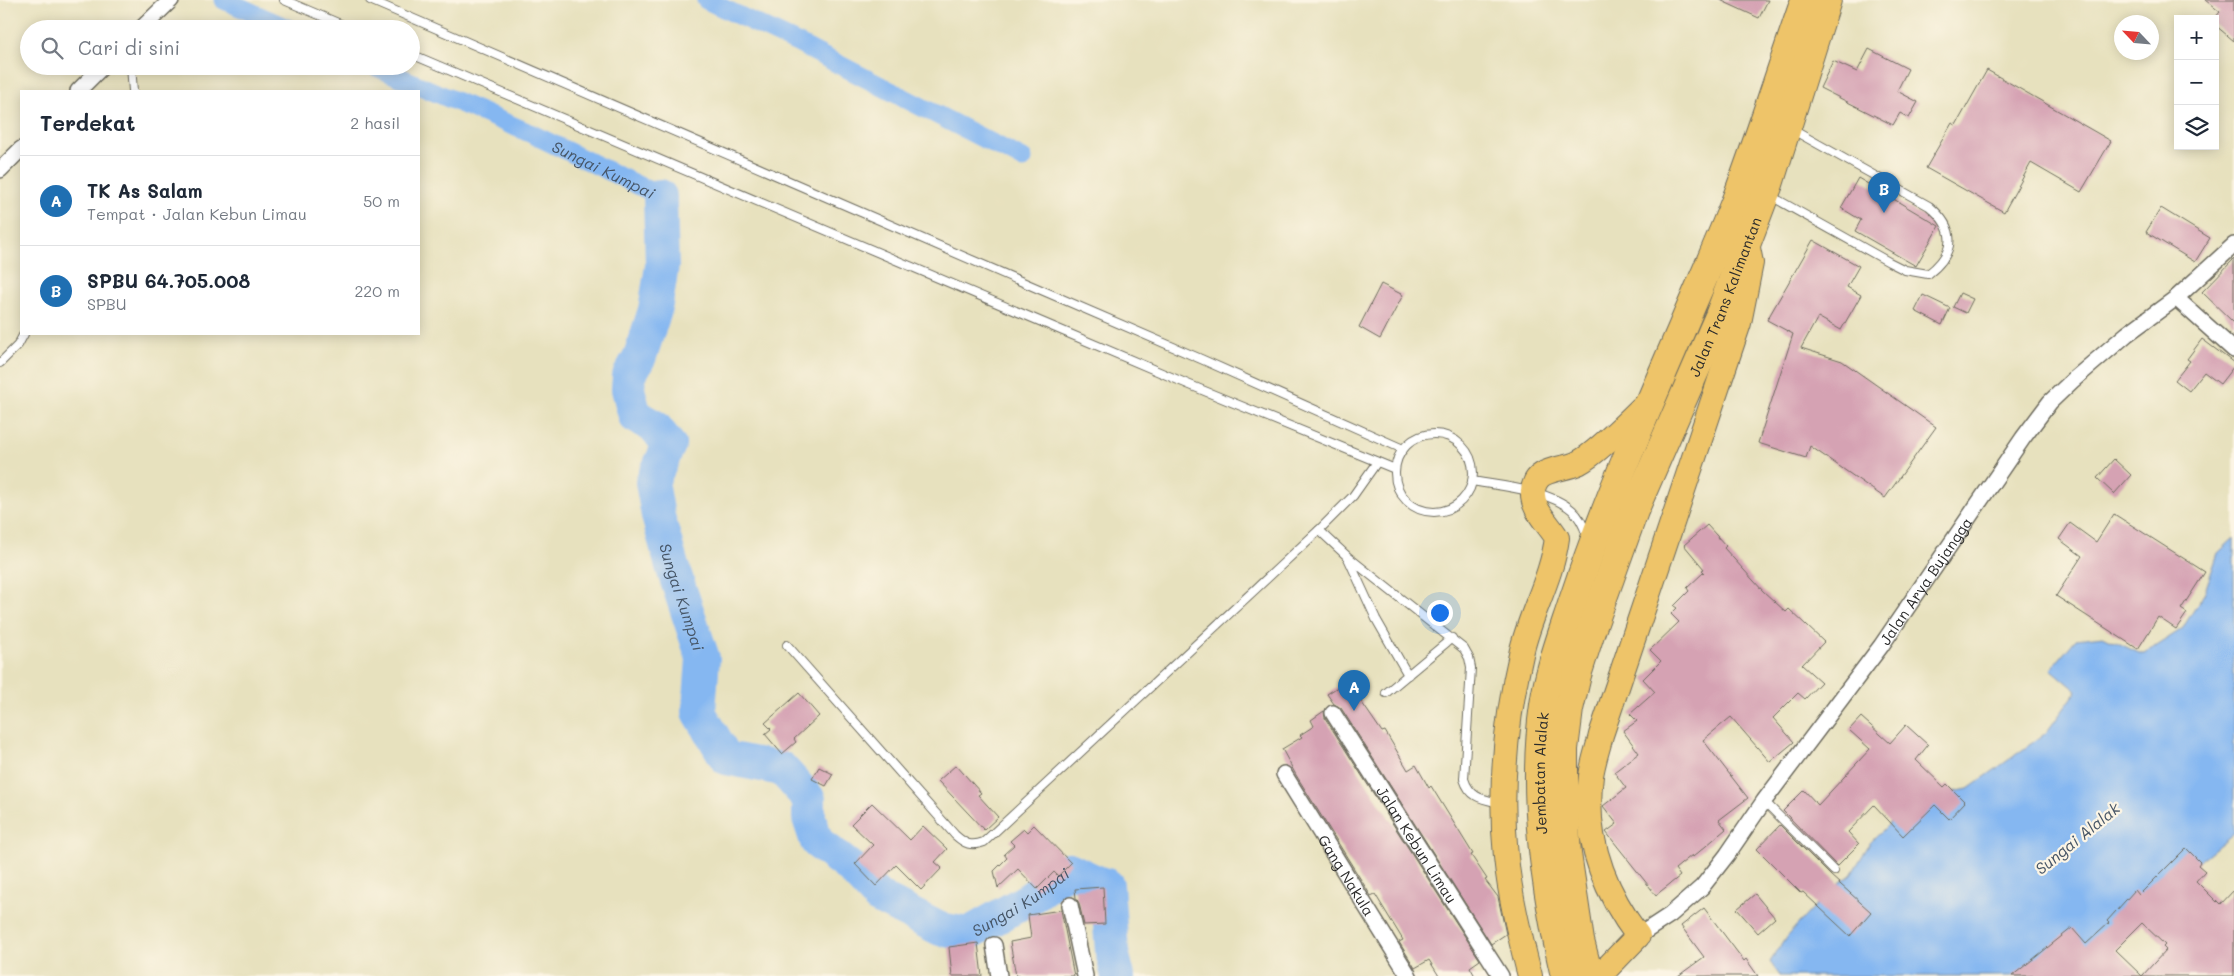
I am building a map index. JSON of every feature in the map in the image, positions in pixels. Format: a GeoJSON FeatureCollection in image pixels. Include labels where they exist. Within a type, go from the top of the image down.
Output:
{"type":"FeatureCollection","features":[{"type":"Feature","properties":{"kind":"highway","name":"Jalan Trans Kalimantan"},"geometry":{"type":"LineString","coordinates":[[1582,574],[1652,399],[1736,199],[1805,0]]}},
{"type":"Feature","properties":{"kind":"highway","name":"Jalan Trans Kalimantan"},"geometry":{"type":"LineString","coordinates":[[1607,586],[1634,511],[1719,316],[1766,193],[1826,0]]}},
{"type":"Feature","properties":{"kind":"highway","name":"Jembatan Alalak"},"geometry":{"type":"LineString","coordinates":[[1565,976],[1558,945],[1544,854],[1540,807],[1540,760],[1544,704],[1553,663],[1582,574]]}},
{"type":"Feature","properties":{"kind":"highway","name":"Jembatan Alalak"},"geometry":{"type":"LineString","coordinates":[[1590,976],[1580,941],[1567,854],[1564,808],[1564,750],[1569,709],[1577,675],[1607,586]]}},
{"type":"Feature","properties":{"kind":"main road"},"geometry":{"type":"LineString","coordinates":[[1590,976],[1608,967],[1638,936],[1622,915],[1595,856],[1589,827],[1588,800],[1591,774],[1604,726],[1739,323],[1751,263],[1747,243]]}},
{"type":"Feature","properties":{"kind":"main road"},"geometry":{"type":"LineString","coordinates":[[1530,976],[1522,947],[1506,857],[1503,780],[1506,738],[1513,690],[1536,605],[1555,558],[1557,538],[1539,512],[1534,501],[1535,482],[1542,474],[1578,462],[1652,399]]}},
{"type":"Feature","properties":{"kind":"street"},"geometry":{"type":"LineString","coordinates":[[150,20],[172,0]]}},
{"type":"Feature","properties":{"kind":"street"},"geometry":{"type":"LineString","coordinates":[[79,90],[94,75]]}},
{"type":"Feature","properties":{"kind":"street"},"geometry":{"type":"LineString","coordinates":[[0,170],[20,149]]}},
{"type":"Feature","properties":{"kind":"street","name":"Jalan Arya Bujangga"},"geometry":{"type":"LineString","coordinates":[[1638,936],[1670,915],[1702,887],[1727,855],[1764,801],[1881,646],[2023,438],[2050,402],[2127,334],[2176,298],[2234,245]]}},
{"type":"Feature","properties":{"kind":"street"},"geometry":{"type":"LineString","coordinates":[[2176,298],[2234,350]]}},
{"type":"Feature","properties":{"kind":"street","name":"Jalan Kebun Limau"},"geometry":{"type":"LineString","coordinates":[[1332,713],[1501,976]]}},
{"type":"Feature","properties":{"kind":"street","name":"Gang Nakula"},"geometry":{"type":"LineString","coordinates":[[1284,774],[1409,976]]}},
{"type":"Feature","properties":{"kind":"street"},"geometry":{"type":"LineString","coordinates":[[1070,905],[1085,976]]}},
{"type":"Feature","properties":{"kind":"street"},"geometry":{"type":"LineString","coordinates":[[994,945],[999,976]]}},
{"type":"Feature","properties":{"kind":"lane"},"geometry":{"type":"LineString","coordinates":[[284,0],[331,20]]}},
{"type":"Feature","properties":{"kind":"lane"},"geometry":{"type":"LineString","coordinates":[[370,0],[416,20]]}},
{"type":"Feature","properties":{"kind":"lane"},"geometry":{"type":"LineString","coordinates":[[420,22],[1201,359],[1403,449]]}},
{"type":"Feature","properties":{"kind":"lane"},"geometry":{"type":"LineString","coordinates":[[420,58],[1190,385],[1395,469]]}},
{"type":"Feature","properties":{"kind":"lane"},"geometry":{"type":"LineString","coordinates":[[132,75],[133,90]]}},
{"type":"Feature","properties":{"kind":"lane"},"geometry":{"type":"LineString","coordinates":[[1766,193],[1825,228],[1905,270],[1928,274],[1936,267],[1949,248],[1948,227],[1941,216],[1929,206],[1787,127]]}},
{"type":"Feature","properties":{"kind":"lane"},"geometry":{"type":"LineString","coordinates":[[0,363],[18,345],[23,335]]}},
{"type":"Feature","properties":{"kind":"lane"},"geometry":{"type":"LineString","coordinates":[[1436,434],[1450,437],[1463,446],[1471,459],[1472,481],[1470,490],[1461,502],[1448,510],[1432,513],[1418,509],[1405,500],[1397,487],[1395,469],[1398,457],[1403,449],[1407,444],[1420,436],[1436,434]]}},
{"type":"Feature","properties":{"kind":"lane"},"geometry":{"type":"LineString","coordinates":[[787,645],[963,843],[970,845],[984,842],[1319,530],[1353,496],[1377,462]]}},
{"type":"Feature","properties":{"kind":"lane"},"geometry":{"type":"LineString","coordinates":[[1472,481],[1533,492],[1561,502],[1582,521],[1592,546]]}},
{"type":"Feature","properties":{"kind":"lane"},"geometry":{"type":"LineString","coordinates":[[1319,530],[1348,557],[1464,649],[1469,658],[1471,668],[1464,779],[1468,790],[1476,796],[1504,804]]}},
{"type":"Feature","properties":{"kind":"lane"},"geometry":{"type":"LineString","coordinates":[[1348,557],[1376,620],[1408,675]]}},
{"type":"Feature","properties":{"kind":"lane"},"geometry":{"type":"LineString","coordinates":[[1386,692],[1452,638]]}},
{"type":"Feature","properties":{"kind":"lane"},"geometry":{"type":"LineString","coordinates":[[1764,801],[1834,871]]}},
{"type":"Feature","properties":{"kind":"water","name":"Sungai Alalak"},"geometry":{"type":"Polygon","coordinates":[[[2234,538],[2234,833],[2202,859],[2085,976],[1780,976],[1770,962],[1787,936],[1832,888],[1851,875],[1870,843],[1913,800],[1968,789],[2046,733],[2077,691],[2051,669],[2076,639],[2103,636],[2139,653],[2145,653],[2182,629],[2204,594],[2218,553],[2234,538]]]}},
{"type":"Feature","properties":{"kind":"building"},"geometry":{"type":"Polygon","coordinates":[[[1720,0],[1768,0],[1759,18],[1720,0]]]}},
{"type":"Feature","properties":{"kind":"building"},"geometry":{"type":"Polygon","coordinates":[[[2205,0],[2234,0],[2234,41],[2219,28],[2219,15],[2217,15],[2220,12],[2205,0]]]}},
{"type":"Feature","properties":{"kind":"building"},"geometry":{"type":"Polygon","coordinates":[[[1869,49],[1908,69],[1897,91],[1918,102],[1909,118],[1900,113],[1893,125],[1820,88],[1833,61],[1857,72],[1869,49]]]}},
{"type":"Feature","properties":{"kind":"building"},"geometry":{"type":"Polygon","coordinates":[[[1987,70],[2111,141],[2081,192],[2031,163],[2004,212],[1926,168],[1952,123],[1956,125],[1987,70]]]}},
{"type":"Feature","properties":{"kind":"building"},"geometry":{"type":"Polygon","coordinates":[[[1858,178],[1939,226],[1916,266],[1855,231],[1861,220],[1841,208],[1858,178]]]}},
{"type":"Feature","properties":{"kind":"building"},"geometry":{"type":"Polygon","coordinates":[[[2161,208],[2210,238],[2195,262],[2146,232],[2161,208]]]}},
{"type":"Feature","properties":{"kind":"building"},"geometry":{"type":"Polygon","coordinates":[[[1813,240],[1859,266],[1847,287],[1861,295],[1841,330],[1818,317],[1801,348],[1842,361],[1936,427],[1885,498],[1810,446],[1806,458],[1758,443],[1793,334],[1767,320],[1813,240]]]}},
{"type":"Feature","properties":{"kind":"building"},"geometry":{"type":"Polygon","coordinates":[[[2234,259],[2234,323],[2202,292],[2234,259]]]}},
{"type":"Feature","properties":{"kind":"building"},"geometry":{"type":"Polygon","coordinates":[[[1381,284],[1403,295],[1380,339],[1359,327],[1381,284]]]}},
{"type":"Feature","properties":{"kind":"building"},"geometry":{"type":"Polygon","coordinates":[[[1960,293],[1973,299],[1966,313],[1953,307],[1960,293]]]}},
{"type":"Feature","properties":{"kind":"building"},"geometry":{"type":"Polygon","coordinates":[[[1923,295],[1950,308],[1942,325],[1915,311],[1923,295]]]}},
{"type":"Feature","properties":{"kind":"building"},"geometry":{"type":"Polygon","coordinates":[[[2202,339],[2234,363],[2234,366],[2220,384],[2204,372],[2189,391],[2175,380],[2190,361],[2187,359],[2202,339]]]}},
{"type":"Feature","properties":{"kind":"building"},"geometry":{"type":"Polygon","coordinates":[[[2114,459],[2131,475],[2114,494],[2097,478],[2114,459]]]}},
{"type":"Feature","properties":{"kind":"building"},"geometry":{"type":"Polygon","coordinates":[[[2114,514],[2205,572],[2181,609],[2187,613],[2176,629],[2158,617],[2138,649],[2056,596],[2082,556],[2059,539],[2070,523],[2096,542],[2114,514]]]}},
{"type":"Feature","properties":{"kind":"building"},"geometry":{"type":"Polygon","coordinates":[[[1707,525],[1726,546],[1724,548],[1763,591],[1786,612],[1789,609],[1824,642],[1802,665],[1821,682],[1805,699],[1798,693],[1773,718],[1794,742],[1770,762],[1731,717],[1703,740],[1748,798],[1719,820],[1726,829],[1693,857],[1692,855],[1675,869],[1680,876],[1656,895],[1606,832],[1617,824],[1603,806],[1626,788],[1614,772],[1639,753],[1623,731],[1637,721],[1630,714],[1655,692],[1643,679],[1661,661],[1650,650],[1679,622],[1671,614],[1677,608],[1674,606],[1689,591],[1687,588],[1704,572],[1702,570],[1704,569],[1684,545],[1707,525]]]}},
{"type":"Feature","properties":{"kind":"building"},"geometry":{"type":"Polygon","coordinates":[[[1347,681],[1382,732],[1385,731],[1408,770],[1416,765],[1429,788],[1431,786],[1473,854],[1471,855],[1487,879],[1485,880],[1498,897],[1506,934],[1491,944],[1341,708],[1334,704],[1327,694],[1347,681]]]}},
{"type":"Feature","properties":{"kind":"building"},"geometry":{"type":"Polygon","coordinates":[[[799,693],[819,716],[794,739],[796,742],[782,754],[765,734],[771,729],[765,723],[799,693]]]}},
{"type":"Feature","properties":{"kind":"building"},"geometry":{"type":"Polygon","coordinates":[[[1324,711],[1325,718],[1480,960],[1470,967],[1475,976],[1439,976],[1429,960],[1415,968],[1399,942],[1403,940],[1375,894],[1371,896],[1296,775],[1282,749],[1302,737],[1300,735],[1314,726],[1311,720],[1324,711]]]}},
{"type":"Feature","properties":{"kind":"building"},"geometry":{"type":"Polygon","coordinates":[[[1861,717],[1890,743],[1906,725],[1928,745],[1916,760],[1944,787],[1947,784],[1965,802],[1949,819],[1935,805],[1903,836],[1874,805],[1848,832],[1859,844],[1837,866],[1783,811],[1804,790],[1818,805],[1870,749],[1849,730],[1861,717]]]}},
{"type":"Feature","properties":{"kind":"building"},"geometry":{"type":"Polygon","coordinates":[[[956,765],[981,793],[978,795],[998,817],[984,830],[938,781],[956,765]]]}},
{"type":"Feature","properties":{"kind":"building"},"geometry":{"type":"Polygon","coordinates":[[[819,767],[833,774],[826,786],[812,779],[819,767]]]}},
{"type":"Feature","properties":{"kind":"building"},"geometry":{"type":"Polygon","coordinates":[[[872,803],[910,840],[923,826],[947,849],[935,862],[942,868],[921,890],[896,865],[876,886],[855,864],[873,845],[851,824],[872,803]]]}},
{"type":"Feature","properties":{"kind":"building"},"geometry":{"type":"Polygon","coordinates":[[[1034,825],[1071,863],[1058,876],[1054,872],[1037,889],[1018,869],[998,888],[994,871],[1007,858],[1004,854],[1014,845],[1010,841],[1024,829],[1027,832],[1034,825]]]}},
{"type":"Feature","properties":{"kind":"building"},"geometry":{"type":"Polygon","coordinates":[[[1780,825],[1830,875],[1871,912],[1850,936],[1803,892],[1801,893],[1757,849],[1780,825]]]}},
{"type":"Feature","properties":{"kind":"building"},"geometry":{"type":"Polygon","coordinates":[[[2186,848],[2200,862],[2198,865],[2205,871],[2196,881],[2220,905],[2234,890],[2234,976],[2142,976],[2012,976],[2072,928],[2086,944],[2109,923],[2107,921],[2135,890],[2139,895],[2186,848]],[[2142,923],[2115,950],[2142,976],[2166,950],[2163,947],[2165,945],[2142,923]]]}},
{"type":"Feature","properties":{"kind":"building"},"geometry":{"type":"Polygon","coordinates":[[[1103,887],[1105,924],[1084,925],[1075,889],[1103,887]]]}},
{"type":"Feature","properties":{"kind":"building"},"geometry":{"type":"Polygon","coordinates":[[[1755,894],[1775,918],[1758,933],[1737,909],[1755,894]]]}},
{"type":"Feature","properties":{"kind":"building"},"geometry":{"type":"Polygon","coordinates":[[[1704,908],[1744,961],[1746,959],[1758,976],[1678,976],[1704,957],[1681,926],[1704,908]]]}},
{"type":"Feature","properties":{"kind":"building"},"geometry":{"type":"Polygon","coordinates":[[[1061,910],[1074,976],[1016,976],[1010,942],[1031,938],[1028,915],[1061,910]]]}},
{"type":"Feature","properties":{"kind":"building"},"geometry":{"type":"Polygon","coordinates":[[[978,943],[982,976],[952,976],[949,947],[978,943]]]}},
{"type":"Feature","properties":{"kind":"waterway","name":"Sungai Kumpai"},"geometry":{"type":"LineString","coordinates":[[224,0],[269,20]]}},
{"type":"Feature","properties":{"kind":"waterway"},"geometry":{"type":"LineString","coordinates":[[706,0],[799,44],[1023,159]]}},
{"type":"Feature","properties":{"kind":"waterway","name":"Sungai Kumpai"},"geometry":{"type":"LineString","coordinates":[[395,75],[532,134],[660,196]]}},
{"type":"Feature","properties":{"kind":"waterway","name":"Sungai Kumpai"},"geometry":{"type":"LineString","coordinates":[[660,196],[662,266],[655,310],[640,356],[629,376],[628,389],[635,416],[655,427],[669,445],[652,482],[658,516],[672,566],[703,658],[699,712],[726,758],[782,769],[809,799],[809,818],[817,842],[852,869],[878,897],[940,929],[968,934],[1029,899],[1069,869],[1107,885],[1112,952],[1118,976]]}},
{"type":"Feature","properties":{"kind":"place","name":"SPBU 64.705.008"},"geometry":{"type":"Point","coordinates":[1884,213]}},
{"type":"Feature","properties":{"kind":"place","name":"TK As Salam"},"geometry":{"type":"Point","coordinates":[1354,711]}}]}
